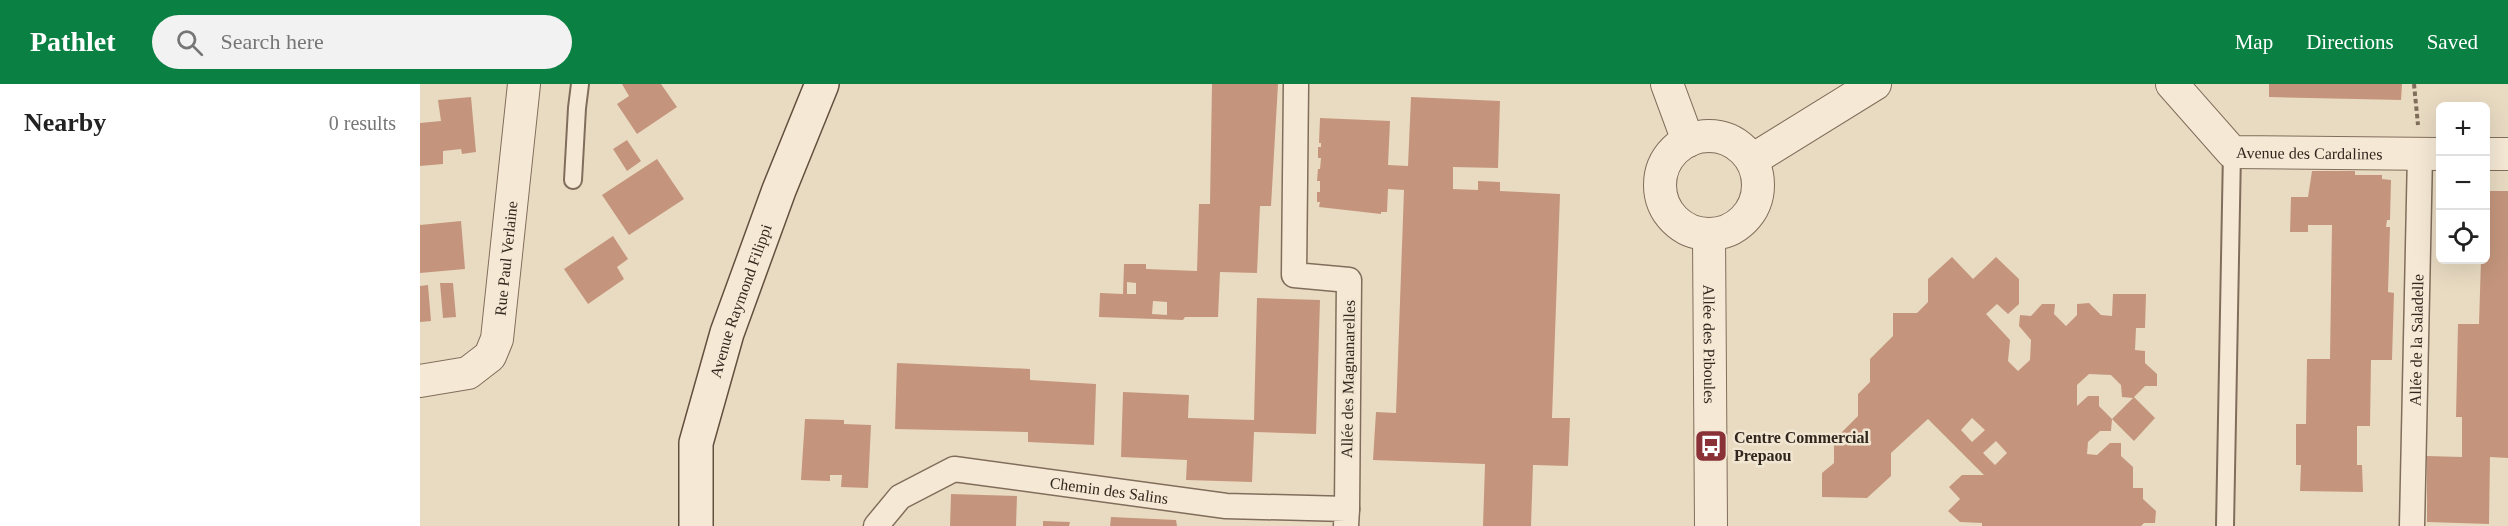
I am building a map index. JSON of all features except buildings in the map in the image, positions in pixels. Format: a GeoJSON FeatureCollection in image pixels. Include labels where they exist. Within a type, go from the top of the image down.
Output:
{"type":"FeatureCollection","features":[{"type":"Feature","properties":{"kind":"main road","name":"Avenue Raymond Filippi"},"geometry":{"type":"LineString","coordinates":[[696,526],[696,443],[708,399],[727,333],[779,190],[822,84]]}},
{"type":"Feature","properties":{"kind":"street","name":"Rue Paul Verlaine"},"geometry":{"type":"LineString","coordinates":[[420,381],[468,373],[490,357],[497,339],[524,84]]}},
{"type":"Feature","properties":{"kind":"street","name":"Allée des Magnanarelles"},"geometry":{"type":"LineString","coordinates":[[1296,84],[1294,275],[1349,280],[1347,518]]}},
{"type":"Feature","properties":{"kind":"street"},"geometry":{"type":"LineString","coordinates":[[1667,84],[1688,141]]}},
{"type":"Feature","properties":{"kind":"street"},"geometry":{"type":"LineString","coordinates":[[1752,160],[1875,84]]}},
{"type":"Feature","properties":{"kind":"street","name":"Avenue des Cardalines"},"geometry":{"type":"LineString","coordinates":[[2172,84],[2232,152],[2430,154]]}},
{"type":"Feature","properties":{"kind":"street"},"geometry":{"type":"LineString","coordinates":[[1702,136],[1716,136],[1737,145],[1752,160],[1759,188],[1755,203],[1748,215],[1737,225],[1709,234],[1694,231],[1679,223],[1668,211],[1662,196],[1660,179],[1665,164],[1674,150],[1688,141],[1702,136]]}},
{"type":"Feature","properties":{"kind":"street","name":"Allée de la Saladelle"},"geometry":{"type":"LineString","coordinates":[[2412,526],[2430,154]]}},
{"type":"Feature","properties":{"kind":"street"},"geometry":{"type":"LineString","coordinates":[[2490,154],[2508,154]]}},
{"type":"Feature","properties":{"kind":"street","name":"Allée des Piboules"},"geometry":{"type":"LineString","coordinates":[[1709,234],[1711,526]]}},
{"type":"Feature","properties":{"kind":"street","name":"Chemin des Salins"},"geometry":{"type":"LineString","coordinates":[[876,526],[900,497],[954,470],[1100,487],[1226,506],[1347,518]]}},
{"type":"Feature","properties":{"kind":"lane"},"geometry":{"type":"LineString","coordinates":[[573,180],[580,84]]}},
{"type":"Feature","properties":{"kind":"lane"},"geometry":{"type":"LineString","coordinates":[[2225,526],[2232,152]]}},
{"type":"Feature","properties":{"kind":"path"},"geometry":{"type":"LineString","coordinates":[[2414,84],[2430,154]]}},
{"type":"Feature","properties":{"kind":"place","name":"Centre Commercial Prepaou"},"geometry":{"type":"Point","coordinates":[1711,446]}}]}
